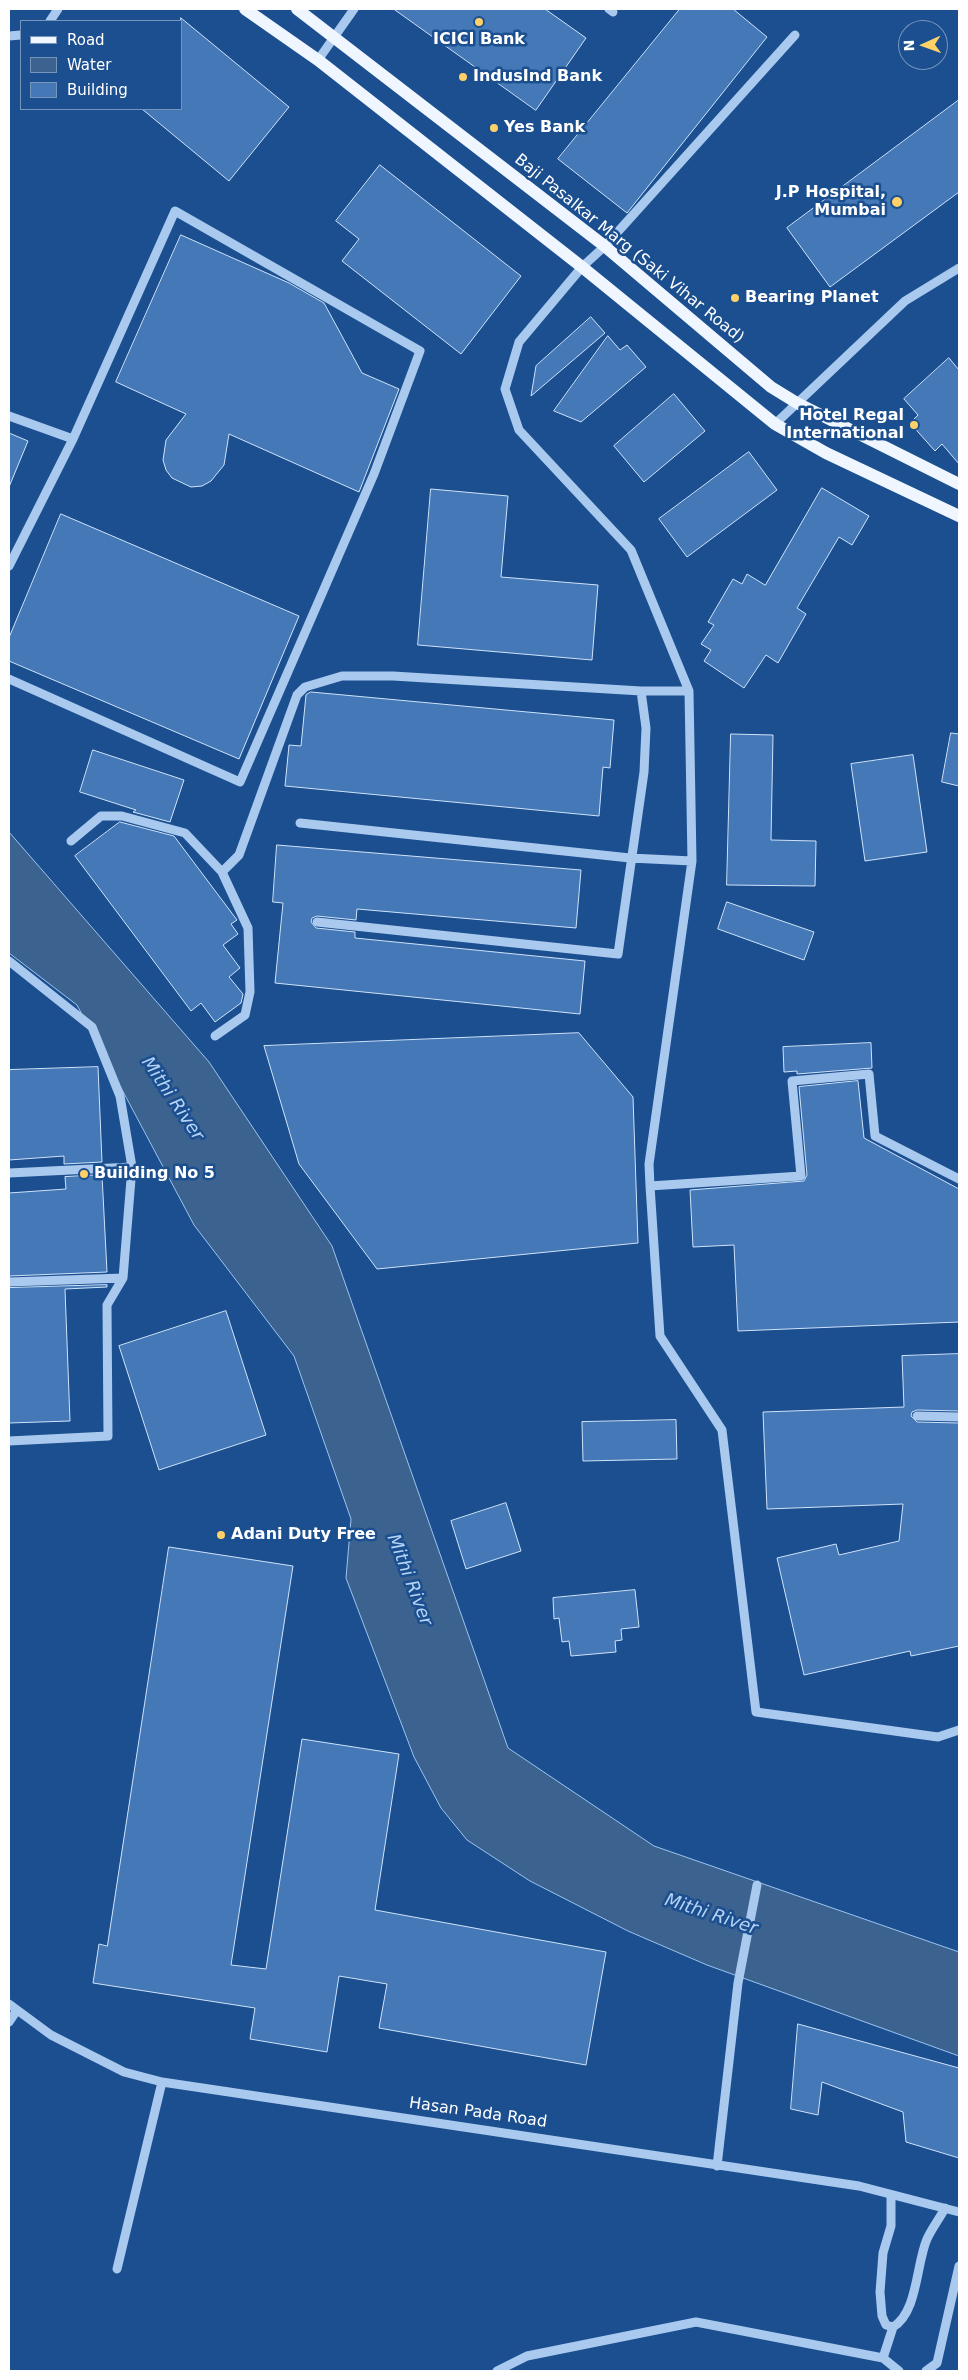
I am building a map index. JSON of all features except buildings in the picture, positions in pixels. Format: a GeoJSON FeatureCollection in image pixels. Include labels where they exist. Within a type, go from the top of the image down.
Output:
{"type":"FeatureCollection","features":[{"type":"Feature","properties":{"kind":"main road"},"geometry":{"type":"LineString","coordinates":[[244,9],[318,60],[582,267],[775,424],[826,453],[959,516]]}},
{"type":"Feature","properties":{"kind":"main road","name":"Baji Pasalkar Marg (Saki Vihar Road)"},"geometry":{"type":"LineString","coordinates":[[296,9],[335,37],[605,246],[771,387],[797,403],[959,484]]}},
{"type":"Feature","properties":{"kind":"street"},"geometry":{"type":"LineString","coordinates":[[51,20],[58,9]]}},
{"type":"Feature","properties":{"kind":"street"},"geometry":{"type":"LineString","coordinates":[[318,60],[354,9]]}},
{"type":"Feature","properties":{"kind":"street"},"geometry":{"type":"LineString","coordinates":[[795,35],[605,246],[582,267],[519,342],[505,389],[519,430],[632,550],[689,692],[692,861],[648,1164],[660,1336],[722,1430],[756,1712],[938,1737],[959,1730]]}},
{"type":"Feature","properties":{"kind":"street"},"geometry":{"type":"LineString","coordinates":[[9,566],[73,439],[175,211],[420,350],[374,474],[240,782],[9,679]]}},
{"type":"Feature","properties":{"kind":"street"},"geometry":{"type":"LineString","coordinates":[[775,424],[905,301],[959,268]]}},
{"type":"Feature","properties":{"kind":"street"},"geometry":{"type":"LineString","coordinates":[[9,416],[73,439]]}},
{"type":"Feature","properties":{"kind":"street"},"geometry":{"type":"LineString","coordinates":[[222,872],[239,855],[297,696],[305,687],[342,676],[393,676],[641,691],[689,692]]}},
{"type":"Feature","properties":{"kind":"street"},"geometry":{"type":"LineString","coordinates":[[317,922],[618,954],[630,858],[639,819],[644,772],[646,728],[641,691]]}},
{"type":"Feature","properties":{"kind":"street"},"geometry":{"type":"LineString","coordinates":[[71,840],[100,816],[122,816],[185,833],[222,872],[248,928],[250,992],[245,1015],[215,1036]]}},
{"type":"Feature","properties":{"kind":"street"},"geometry":{"type":"LineString","coordinates":[[300,823],[630,858],[692,861]]}},
{"type":"Feature","properties":{"kind":"street"},"geometry":{"type":"LineString","coordinates":[[9,961],[92,1027],[120,1096],[132,1166],[123,1278],[107,1305],[108,1436],[9,1441]]}},
{"type":"Feature","properties":{"kind":"street"},"geometry":{"type":"LineString","coordinates":[[650,1186],[801,1176],[792,1081],[869,1074],[876,1136],[959,1179]]}},
{"type":"Feature","properties":{"kind":"street"},"geometry":{"type":"LineString","coordinates":[[9,1173],[132,1166]]}},
{"type":"Feature","properties":{"kind":"street"},"geometry":{"type":"LineString","coordinates":[[9,1282],[123,1278]]}},
{"type":"Feature","properties":{"kind":"street"},"geometry":{"type":"LineString","coordinates":[[917,1416],[959,1417]]}},
{"type":"Feature","properties":{"kind":"street"},"geometry":{"type":"LineString","coordinates":[[717,2166],[738,1982],[757,1885]]}},
{"type":"Feature","properties":{"kind":"street","name":"Hasan Pada Road"},"geometry":{"type":"LineString","coordinates":[[9,2004],[51,2035],[116,2068],[162,2082],[859,2186],[959,2212]]}},
{"type":"Feature","properties":{"kind":"street"},"geometry":{"type":"LineString","coordinates":[[9,2022],[17,2010]]}},
{"type":"Feature","properties":{"kind":"street"},"geometry":{"type":"LineString","coordinates":[[117,2269],[162,2082]]}},
{"type":"Feature","properties":{"kind":"street"},"geometry":{"type":"LineString","coordinates":[[892,2194],[891,2226],[883,2254],[880,2292],[882,2316],[886,2325],[893,2328]]}},
{"type":"Feature","properties":{"kind":"street"},"geometry":{"type":"LineString","coordinates":[[883,2358],[893,2328],[900,2323],[910,2305],[927,2239],[946,2208]]}},
{"type":"Feature","properties":{"kind":"street"},"geometry":{"type":"LineString","coordinates":[[926,2371],[937,2363],[959,2266]]}},
{"type":"Feature","properties":{"kind":"street"},"geometry":{"type":"LineString","coordinates":[[497,2371],[527,2356],[696,2322],[883,2358],[899,2371]]}},
{"type":"Feature","properties":{"kind":"water","name":"Mithi River"},"geometry":{"type":"Polygon","coordinates":[[[9,832],[209,1062],[332,1246],[508,1748],[654,1846],[959,1952],[959,2056],[707,1965],[628,1931],[530,1881],[467,1840],[441,1808],[414,1757],[346,1578],[351,1519],[294,1356],[194,1225],[77,1005],[9,953],[9,832]]]}},
{"type":"Feature","properties":{"kind":"place","name":"ICICI Bank"},"geometry":{"type":"Point","coordinates":[479,22]}},
{"type":"Feature","properties":{"kind":"place","name":"IndusInd Bank"},"geometry":{"type":"Point","coordinates":[463,77]}},
{"type":"Feature","properties":{"kind":"place","name":"Yes Bank"},"geometry":{"type":"Point","coordinates":[494,128]}},
{"type":"Feature","properties":{"kind":"place","name":"J.P Hospital, Mumbai"},"geometry":{"type":"Point","coordinates":[897,202]}},
{"type":"Feature","properties":{"kind":"place","name":"Bearing Planet"},"geometry":{"type":"Point","coordinates":[735,298]}},
{"type":"Feature","properties":{"kind":"place","name":"Hotel Regal International"},"geometry":{"type":"Point","coordinates":[914,425]}},
{"type":"Feature","properties":{"kind":"place","name":"Building No 5"},"geometry":{"type":"Point","coordinates":[84,1174]}},
{"type":"Feature","properties":{"kind":"place","name":"Adani Duty Free"},"geometry":{"type":"Point","coordinates":[221,1535]}}]}
